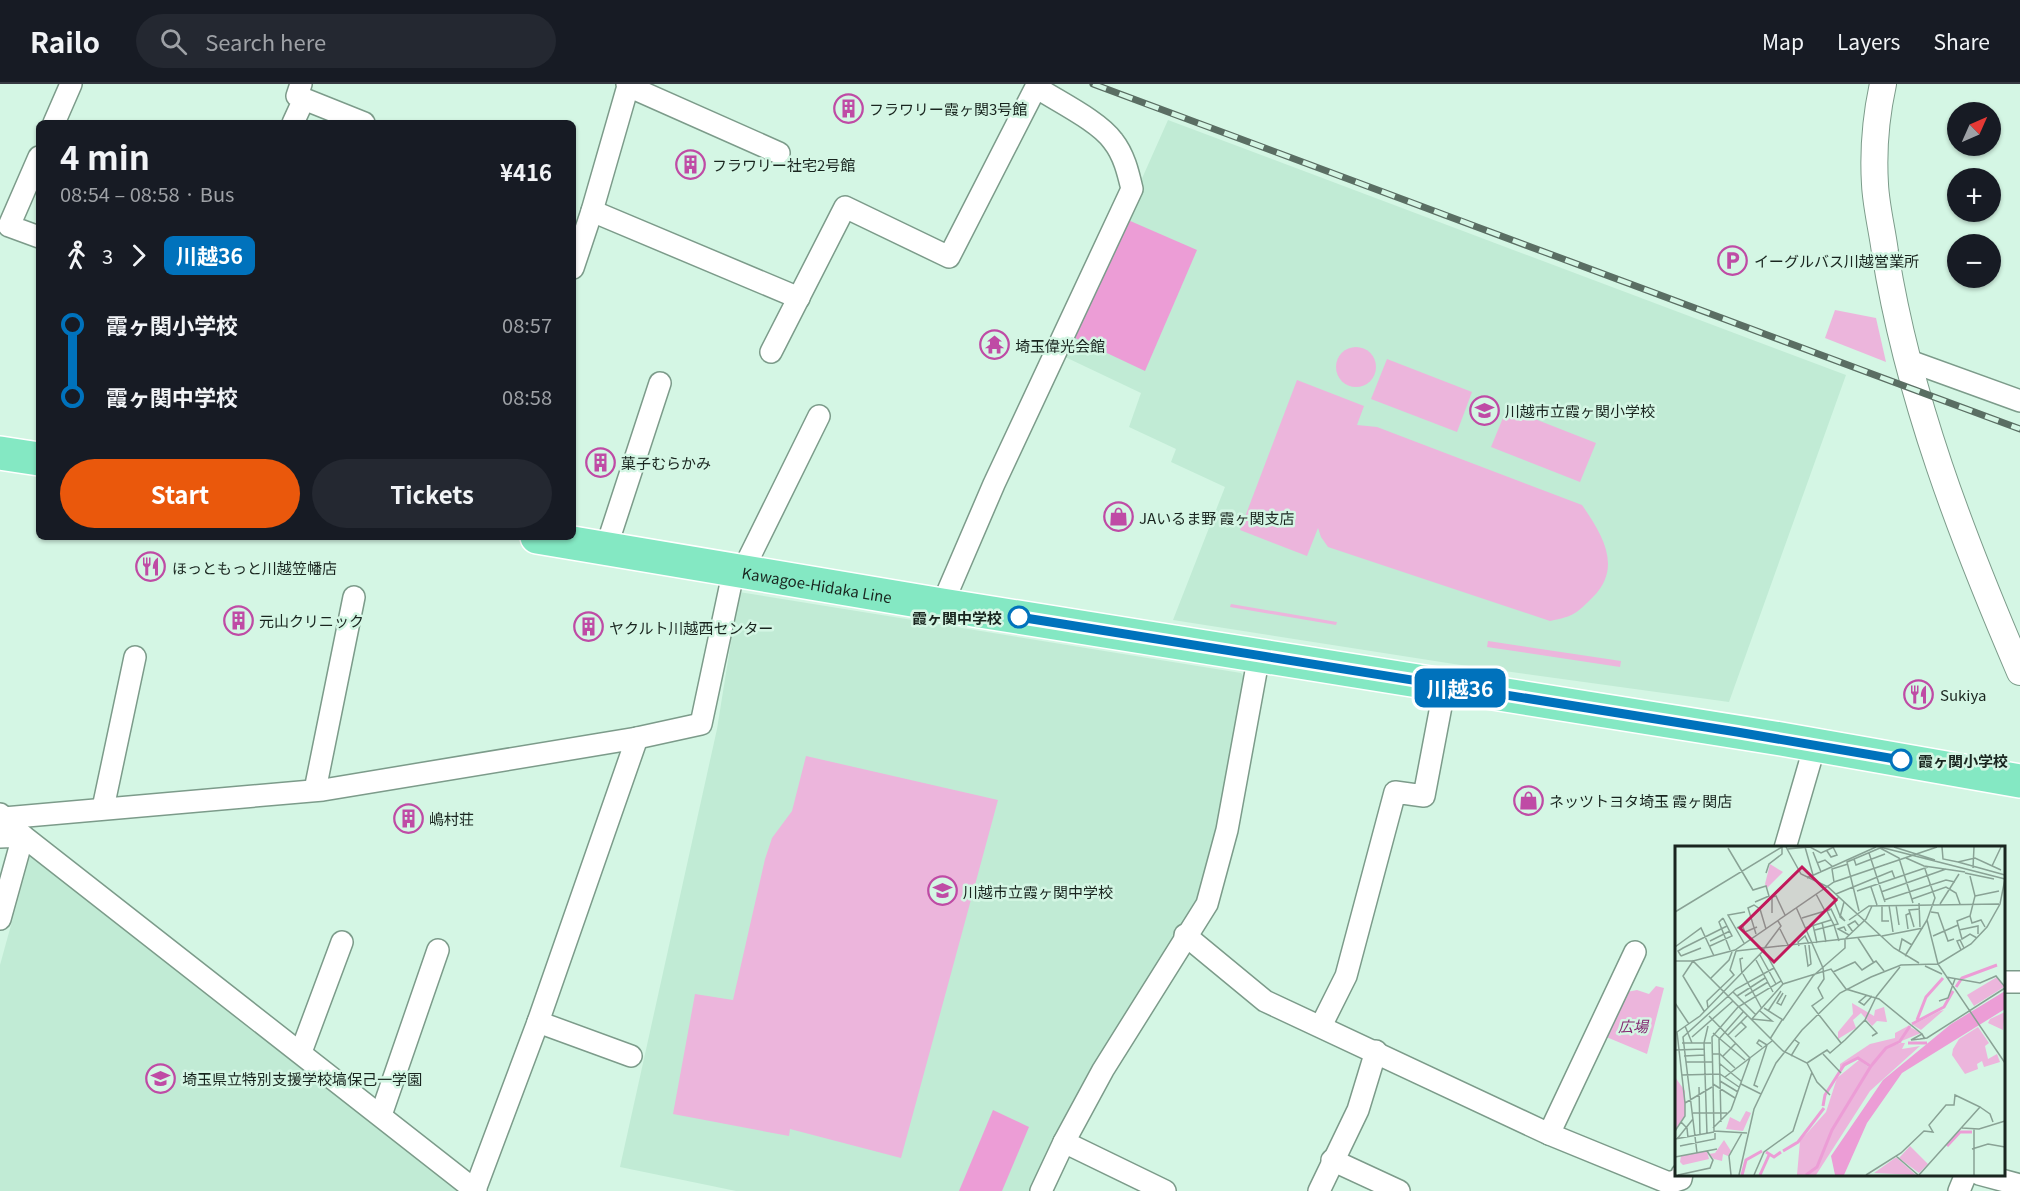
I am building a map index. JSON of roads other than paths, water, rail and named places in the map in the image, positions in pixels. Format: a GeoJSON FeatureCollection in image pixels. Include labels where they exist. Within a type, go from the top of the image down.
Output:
{"type":"FeatureCollection","features":[{"type":"Feature","properties":{"kind":"main road"},"geometry":{"type":"LineString","coordinates":[[0,453],[36,459]]}},
{"type":"Feature","properties":{"kind":"main road","name":"Kawagoe-Hidaka Line"},"geometry":{"type":"LineString","coordinates":[[556,540],[942,605],[1815,745],[2020,781]]}},
{"type":"Feature","properties":{"kind":"street"},"geometry":{"type":"LineString","coordinates":[[55,120],[71,84]]}},
{"type":"Feature","properties":{"kind":"street"},"geometry":{"type":"LineString","coordinates":[[1883,84],[1876,128],[1875,185],[1889,276],[1907,360],[1951,501],[2020,672]]}},
{"type":"Feature","properties":{"kind":"street"},"geometry":{"type":"LineString","coordinates":[[576,259],[628,85],[780,153]]}},
{"type":"Feature","properties":{"kind":"street"},"geometry":{"type":"LineString","coordinates":[[771,352],[845,207],[949,258],[1036,87],[1103,130],[1113,140],[1122,154],[1132,189],[994,484],[942,605]]}},
{"type":"Feature","properties":{"kind":"street"},"geometry":{"type":"LineString","coordinates":[[294,120],[303,92],[358,120]]}},
{"type":"Feature","properties":{"kind":"street"},"geometry":{"type":"LineString","coordinates":[[36,164],[9,226],[36,236]]}},
{"type":"Feature","properties":{"kind":"street"},"geometry":{"type":"LineString","coordinates":[[592,211],[799,298]]}},
{"type":"Feature","properties":{"kind":"street"},"geometry":{"type":"LineString","coordinates":[[1907,360],[2020,401]]}},
{"type":"Feature","properties":{"kind":"street"},"geometry":{"type":"LineString","coordinates":[[606,548],[660,383]]}},
{"type":"Feature","properties":{"kind":"street"},"geometry":{"type":"LineString","coordinates":[[1,823],[103,808],[315,790],[637,738],[700,724],[738,570],[819,416]]}},
{"type":"Feature","properties":{"kind":"street"},"geometry":{"type":"LineString","coordinates":[[315,790],[354,597]]}},
{"type":"Feature","properties":{"kind":"street"},"geometry":{"type":"LineString","coordinates":[[1041,1191],[1064,1142],[1103,1070],[1207,903],[1220,857],[1259,655]]}},
{"type":"Feature","properties":{"kind":"street"},"geometry":{"type":"LineString","coordinates":[[103,808],[135,657]]}},
{"type":"Feature","properties":{"kind":"street"},"geometry":{"type":"LineString","coordinates":[[1321,1026],[1346,976],[1395,792],[1424,796],[1445,685]]}},
{"type":"Feature","properties":{"kind":"street"},"geometry":{"type":"LineString","coordinates":[[1,823],[23,836],[301,1052],[475,1191],[538,1022],[637,738]]}},
{"type":"Feature","properties":{"kind":"street"},"geometry":{"type":"LineString","coordinates":[[1786,846],[1815,745]]}},
{"type":"Feature","properties":{"kind":"street"},"geometry":{"type":"LineString","coordinates":[[0,919],[23,836]]}},
{"type":"Feature","properties":{"kind":"street"},"geometry":{"type":"LineString","coordinates":[[1185,935],[1265,1001],[1549,1134],[1669,1184],[1681,1179],[1682,1176]]}},
{"type":"Feature","properties":{"kind":"street"},"geometry":{"type":"LineString","coordinates":[[301,1052],[342,942]]}},
{"type":"Feature","properties":{"kind":"street"},"geometry":{"type":"LineString","coordinates":[[381,1115],[438,950]]}},
{"type":"Feature","properties":{"kind":"street"},"geometry":{"type":"LineString","coordinates":[[1549,1134],[1635,952]]}},
{"type":"Feature","properties":{"kind":"street"},"geometry":{"type":"LineString","coordinates":[[538,1022],[631,1056]]}},
{"type":"Feature","properties":{"kind":"street"},"geometry":{"type":"LineString","coordinates":[[1319,1191],[1358,1110],[1376,1051]]}},
{"type":"Feature","properties":{"kind":"street"},"geometry":{"type":"LineString","coordinates":[[1064,1142],[1165,1191]]}},
{"type":"Feature","properties":{"kind":"street"},"geometry":{"type":"LineString","coordinates":[[1332,1160],[1399,1191]]}},
{"type":"Feature","properties":{"kind":"street"},"geometry":{"type":"LineString","coordinates":[[1959,1191],[1965,1176]]}},
{"type":"Feature","properties":{"kind":"street"},"geometry":{"type":"LineString","coordinates":[[1986,1176],[2020,1185]]}},
{"type":"Feature","properties":{"kind":"railway"},"geometry":{"type":"LineString","coordinates":[[1093,84],[2020,429]]}},
{"type":"Feature","properties":{"kind":"place","name":"フラワリー霞ヶ関3号館"},"geometry":{"type":"Point","coordinates":[848,108]}},
{"type":"Feature","properties":{"kind":"place","name":"フラワリー社宅2号館"},"geometry":{"type":"Point","coordinates":[691,164]}},
{"type":"Feature","properties":{"kind":"place","name":"イーグルバス川越営業所"},"geometry":{"type":"Point","coordinates":[1733,260]}},
{"type":"Feature","properties":{"kind":"place","name":"埼玉偉光会館"},"geometry":{"type":"Point","coordinates":[994,345]}},
{"type":"Feature","properties":{"kind":"place","name":"川越市立霞ヶ関小学校"},"geometry":{"type":"Point","coordinates":[1484,410]}},
{"type":"Feature","properties":{"kind":"place","name":"菓子むらかみ"},"geometry":{"type":"Point","coordinates":[600,462]}},
{"type":"Feature","properties":{"kind":"place","name":"JAいるま野 霞ヶ関支店"},"geometry":{"type":"Point","coordinates":[1118,517]}},
{"type":"Feature","properties":{"kind":"place","name":"ほっともっと川越笠幡店"},"geometry":{"type":"Point","coordinates":[151,567]}},
{"type":"Feature","properties":{"kind":"place","name":"霞ヶ関中学校"},"geometry":{"type":"Point","coordinates":[1019,617]}},
{"type":"Feature","properties":{"kind":"place","name":"元山クリニック"},"geometry":{"type":"Point","coordinates":[238,620]}},
{"type":"Feature","properties":{"kind":"place","name":"ヤクルト川越西センター"},"geometry":{"type":"Point","coordinates":[588,627]}},
{"type":"Feature","properties":{"kind":"place","name":"Sukiya"},"geometry":{"type":"Point","coordinates":[1919,694]}},
{"type":"Feature","properties":{"kind":"place","name":"霞ヶ関小学校"},"geometry":{"type":"Point","coordinates":[1901,760]}},
{"type":"Feature","properties":{"kind":"place","name":"ネッツトヨタ埼玉 霞ヶ関店"},"geometry":{"type":"Point","coordinates":[1528,800]}},
{"type":"Feature","properties":{"kind":"place","name":"嶋村荘"},"geometry":{"type":"Point","coordinates":[408,818]}},
{"type":"Feature","properties":{"kind":"place","name":"川越市立霞ヶ関中学校"},"geometry":{"type":"Point","coordinates":[942,891]}},
{"type":"Feature","properties":{"kind":"place","name":"埼玉県立特別支援学校塙保己一学園"},"geometry":{"type":"Point","coordinates":[161,1078]}},
{"type":"Feature","properties":{"kind":"park label","name":"広場"},"geometry":{"type":"Point","coordinates":[1633,1025]}}]}
